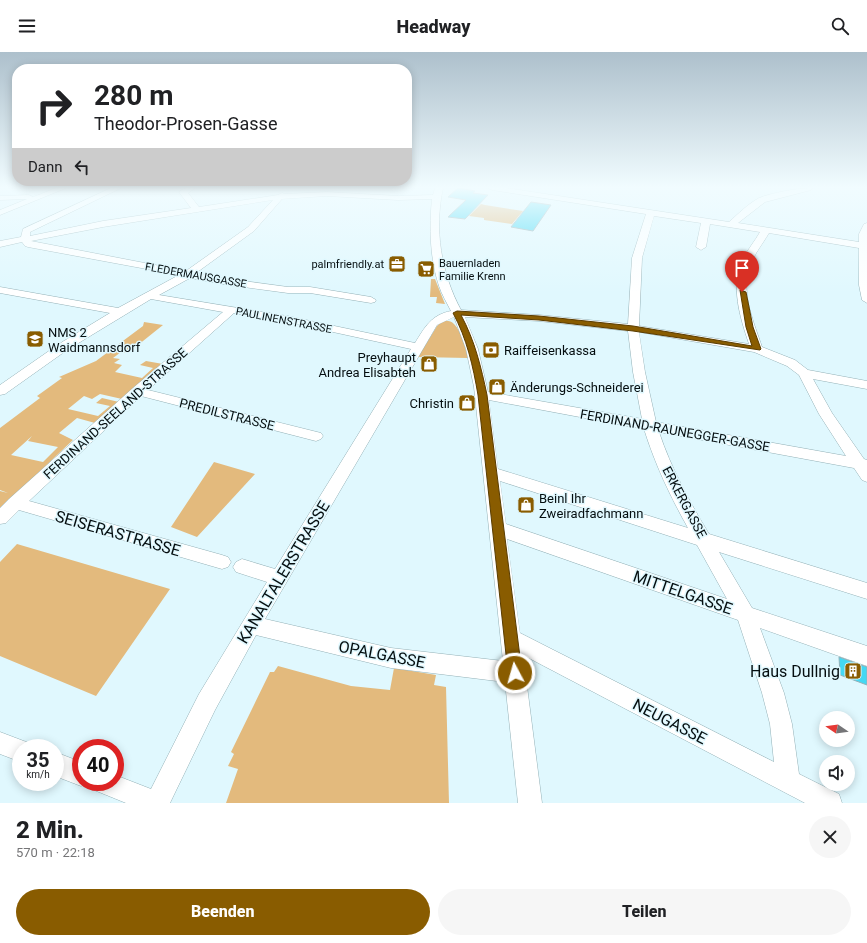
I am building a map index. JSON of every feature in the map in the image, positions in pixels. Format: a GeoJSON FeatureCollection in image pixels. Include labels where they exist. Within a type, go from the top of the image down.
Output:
{"type":"FeatureCollection","features":[{"type":"Feature","properties":{"kind":"street"},"geometry":{"type":"LineString","coordinates":[[25,239],[25,233],[43,223]]}},
{"type":"Feature","properties":{"kind":"street"},"geometry":{"type":"LineString","coordinates":[[0,244],[111,223]]}},
{"type":"Feature","properties":{"kind":"street"},"geometry":{"type":"LineString","coordinates":[[0,392],[63,347],[120,312],[187,275],[251,229],[256,223]]}},
{"type":"Feature","properties":{"kind":"street"},"geometry":{"type":"LineString","coordinates":[[436,223],[439,266],[444,286],[466,332],[477,363],[492,473],[530,803]]}},
{"type":"Feature","properties":{"kind":"street","name":"ERKERGASSE"},"geometry":{"type":"LineString","coordinates":[[648,223],[637,258],[633,328],[639,372],[650,425],[658,450],[677,494],[705,540],[745,613],[774,699],[782,730],[788,781]]}},
{"type":"Feature","properties":{"kind":"street"},"geometry":{"type":"LineString","coordinates":[[701,247],[706,223]]}},
{"type":"Feature","properties":{"kind":"street"},"geometry":{"type":"LineString","coordinates":[[719,223],[865,245]]}},
{"type":"Feature","properties":{"kind":"street"},"geometry":{"type":"LineString","coordinates":[[867,226],[863,234],[865,245],[864,285],[867,300]]}},
{"type":"Feature","properties":{"kind":"street"},"geometry":{"type":"LineString","coordinates":[[757,349],[745,309],[742,292],[742,275],[748,259],[766,230]]}},
{"type":"Feature","properties":{"kind":"street","name":"FLEDERMAUSGASSE"},"geometry":{"type":"LineString","coordinates":[[25,239],[28,244],[31,245],[129,262],[187,275],[288,290],[310,290],[371,300]]}},
{"type":"Feature","properties":{"kind":"street"},"geometry":{"type":"LineString","coordinates":[[0,290],[120,312]]}},
{"type":"Feature","properties":{"kind":"street","name":"PAULINENSTRASSE"},"geometry":{"type":"LineString","coordinates":[[149,296],[287,319],[418,347]]}},
{"type":"Feature","properties":{"kind":"street","name":"FERDINAND-SEELAND-STRASSE"},"geometry":{"type":"LineString","coordinates":[[0,518],[138,391],[232,310]]}},
{"type":"Feature","properties":{"kind":"street"},"geometry":{"type":"LineString","coordinates":[[457,313],[539,318],[633,328],[757,349],[791,363],[804,372],[867,385]]}},
{"type":"Feature","properties":{"kind":"street","name":"KANALTALERSTRASSE"},"geometry":{"type":"LineString","coordinates":[[157,803],[207,702],[251,625],[418,347],[433,323],[447,315],[457,313]]}},
{"type":"Feature","properties":{"kind":"street"},"geometry":{"type":"LineString","coordinates":[[804,372],[826,414],[863,464],[867,476]]}},
{"type":"Feature","properties":{"kind":"street","name":"PREDILSTRASSE"},"geometry":{"type":"LineString","coordinates":[[138,391],[316,436]]}},
{"type":"Feature","properties":{"kind":"street","name":"FERDINAND-RAUNEGGER-GASSE"},"geometry":{"type":"LineString","coordinates":[[482,395],[863,464]]}},
{"type":"Feature","properties":{"kind":"street"},"geometry":{"type":"LineString","coordinates":[[492,473],[867,591]]}},
{"type":"Feature","properties":{"kind":"street","name":"SEISERASTRASSE"},"geometry":{"type":"LineString","coordinates":[[15,504],[222,562]]}},
{"type":"Feature","properties":{"kind":"street","name":"MITTELGASSE"},"geometry":{"type":"LineString","coordinates":[[498,529],[867,656]]}},
{"type":"Feature","properties":{"kind":"street"},"geometry":{"type":"LineString","coordinates":[[242,567],[280,578]]}},
{"type":"Feature","properties":{"kind":"street","name":"OPALGASSE"},"geometry":{"type":"LineString","coordinates":[[251,625],[391,658],[515,673]]}},
{"type":"Feature","properties":{"kind":"street","name":"NEUGASSE"},"geometry":{"type":"LineString","coordinates":[[511,639],[830,803]]}},
{"type":"Feature","properties":{"kind":"street"},"geometry":{"type":"LineString","coordinates":[[0,743],[12,748]]}},
{"type":"Feature","properties":{"kind":"street"},"geometry":{"type":"LineString","coordinates":[[124,790],[157,803]]}},
{"type":"Feature","properties":{"kind":"shaded area"},"geometry":{"type":"Polygon","coordinates":[[[431,279],[435,279],[445,304],[436,303],[437,297],[430,297],[431,279]]]}},
{"type":"Feature","properties":{"kind":"shaded area"},"geometry":{"type":"Polygon","coordinates":[[[442,321],[451,322],[457,327],[463,340],[468,358],[418,357],[437,326],[442,321]]]}},
{"type":"Feature","properties":{"kind":"shaded area"},"geometry":{"type":"Polygon","coordinates":[[[144,322],[163,325],[128,353],[121,352],[113,358],[120,359],[114,363],[122,365],[115,372],[142,378],[153,368],[140,365],[146,361],[163,364],[122,399],[100,394],[92,399],[84,396],[68,409],[98,416],[110,406],[96,403],[102,398],[119,402],[95,423],[77,418],[59,433],[73,440],[0,509],[0,491],[8,493],[0,490],[0,428],[40,398],[37,396],[62,378],[59,377],[96,361],[143,326],[144,322]],[[32,436],[11,455],[43,462],[58,447],[28,441],[32,436]]]}},
{"type":"Feature","properties":{"kind":"shaded area"},"geometry":{"type":"Polygon","coordinates":[[[214,462],[255,474],[197,537],[171,527],[214,462]]]}},
{"type":"Feature","properties":{"kind":"shaded area"},"geometry":{"type":"Polygon","coordinates":[[[17,544],[170,589],[96,696],[0,656],[0,562],[17,544]]]}},
{"type":"Feature","properties":{"kind":"shaded area"},"geometry":{"type":"Polygon","coordinates":[[[278,666],[351,686],[390,690],[394,668],[436,675],[434,685],[446,687],[449,803],[226,803],[238,769],[228,766],[234,754],[231,752],[270,672],[274,672],[278,666]]]}},
{"type":"Feature","properties":{"kind":"building"},"geometry":{"type":"Polygon","coordinates":[[[514,223],[539,223],[533,231],[511,227],[514,223]]]}},
{"type":"Feature","properties":{"kind":"building","name":"Haus Dullnig"},"geometry":{"type":"Polygon","coordinates":[[[839,657],[867,667],[867,685],[840,675],[839,657]]]}},
{"type":"Feature","properties":{"kind":"place","name":"palmfriendly.at"},"geometry":{"type":"Point","coordinates":[397,264]}},
{"type":"Feature","properties":{"kind":"place","name":"Bauernladen Familie Krenn"},"geometry":{"type":"Point","coordinates":[426,269]}},
{"type":"Feature","properties":{"kind":"place","name":"NMS 2 Waidmannsdorf"},"geometry":{"type":"Point","coordinates":[35,339]}},
{"type":"Feature","properties":{"kind":"place","name":"Raiffeisenkassa"},"geometry":{"type":"Point","coordinates":[491,350]}},
{"type":"Feature","properties":{"kind":"place","name":"Preyhaupt Andrea Elisabteh"},"geometry":{"type":"Point","coordinates":[429,364]}},
{"type":"Feature","properties":{"kind":"place","name":"Änderungs-Schneiderei"},"geometry":{"type":"Point","coordinates":[497,387]}},
{"type":"Feature","properties":{"kind":"place","name":"Christin"},"geometry":{"type":"Point","coordinates":[467,403]}},
{"type":"Feature","properties":{"kind":"place","name":"Beinl Ihr Zweiradfachmann"},"geometry":{"type":"Point","coordinates":[526,505]}},
{"type":"Feature","properties":{"kind":"place","name":"Haus Dullnig"},"geometry":{"type":"Point","coordinates":[853,671]}},
{"type":"Feature","properties":{"kind":"route"},"geometry":{"type":"LineString","coordinates":[[515,673],[477,363],[466,332],[457,313],[465,312],[539,318],[633,328],[757,349],[745,309],[742,292]]}}]}
